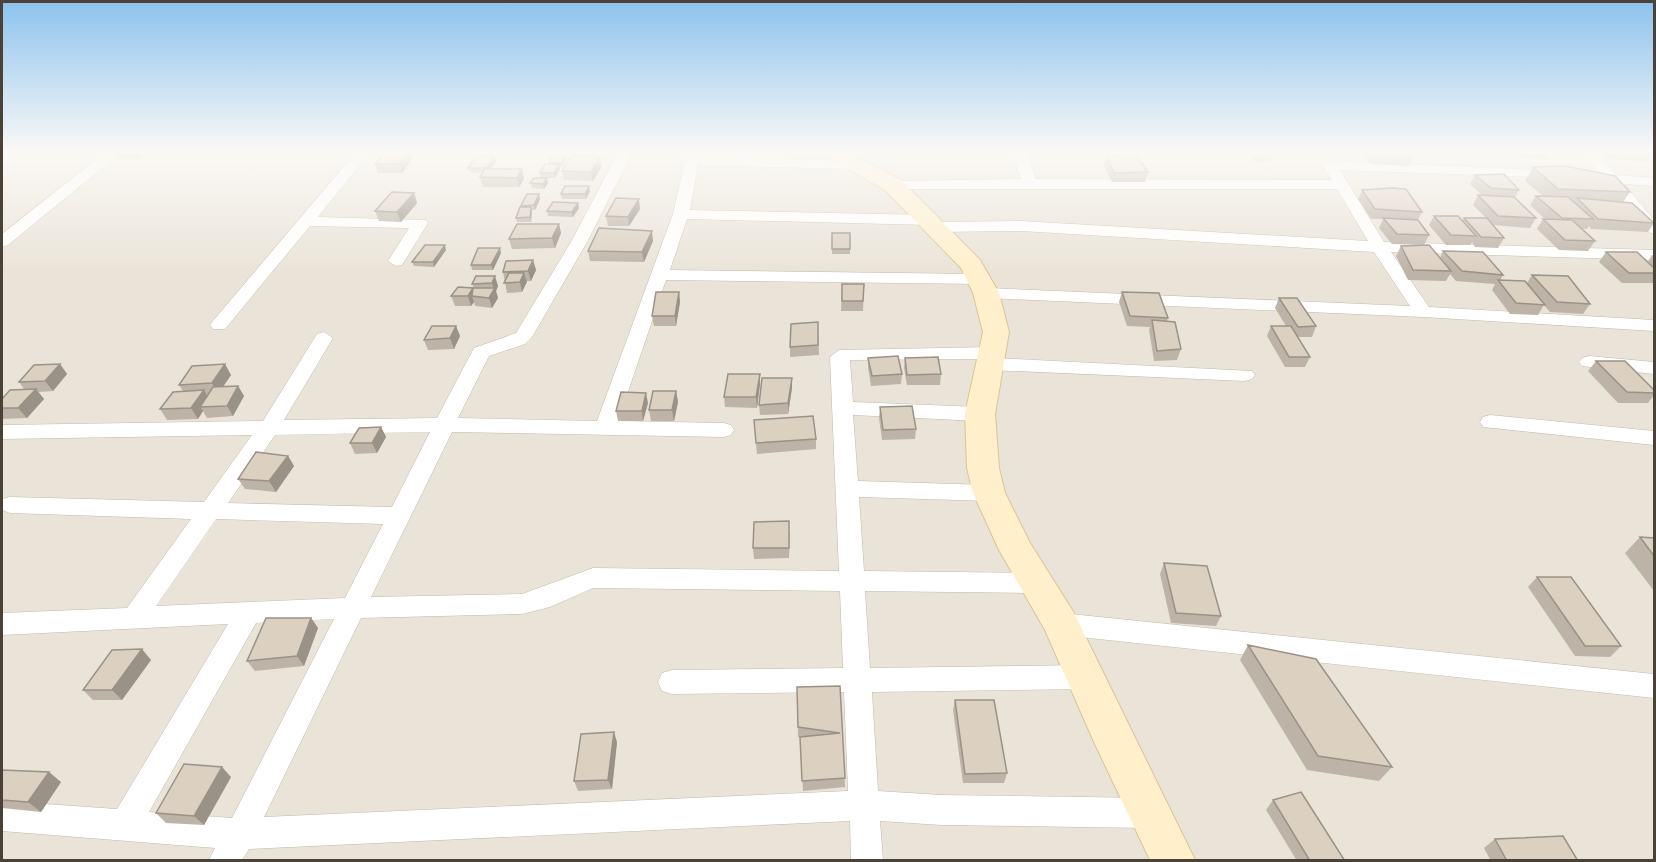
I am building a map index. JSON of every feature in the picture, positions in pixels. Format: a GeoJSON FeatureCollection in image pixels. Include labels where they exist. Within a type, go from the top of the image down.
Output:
{"type":"FeatureCollection","features":[{"type":"Feature","properties":{"kind":"street"},"geometry":{"type":"LineString","coordinates":[[2,242],[66,191]]}},
{"type":"Feature","properties":{"kind":"street"},"geometry":{"type":"LineString","coordinates":[[219,325],[329,191]]}},
{"type":"Feature","properties":{"kind":"street"},"geometry":{"type":"LineString","coordinates":[[225,861],[481,352],[492,346],[516,342],[523,337],[579,242],[605,191]]}},
{"type":"Feature","properties":{"kind":"street"},"geometry":{"type":"LineString","coordinates":[[605,428],[681,214],[686,191]]}},
{"type":"Feature","properties":{"kind":"street"},"geometry":{"type":"LineString","coordinates":[[899,191],[971,265],[983,286],[996,332],[980,414],[983,468],[989,493],[1016,550],[1061,624],[1173,861]]}},
{"type":"Feature","properties":{"kind":"street"},"geometry":{"type":"LineString","coordinates":[[1346,191],[1379,247],[1423,312]]}},
{"type":"Feature","properties":{"kind":"street"},"geometry":{"type":"LineString","coordinates":[[1622,191],[1654,229]]}},
{"type":"Feature","properties":{"kind":"street"},"geometry":{"type":"LineString","coordinates":[[681,214],[1021,226],[1379,247],[1654,255]]}},
{"type":"Feature","properties":{"kind":"street"},"geometry":{"type":"LineString","coordinates":[[303,221],[420,223],[396,261]]}},
{"type":"Feature","properties":{"kind":"street"},"geometry":{"type":"LineString","coordinates":[[658,275],[983,286],[1654,326]]}},
{"type":"Feature","properties":{"kind":"street"},"geometry":{"type":"LineString","coordinates":[[133,619],[270,426],[324,338]]}},
{"type":"Feature","properties":{"kind":"street"},"geometry":{"type":"LineString","coordinates":[[867,861],[850,580],[849,489],[841,408],[840,358],[844,354],[991,358],[1245,375]]}},
{"type":"Feature","properties":{"kind":"street"},"geometry":{"type":"LineString","coordinates":[[1589,362],[1654,368]]}},
{"type":"Feature","properties":{"kind":"street"},"geometry":{"type":"LineString","coordinates":[[841,408],[980,414]]}},
{"type":"Feature","properties":{"kind":"street"},"geometry":{"type":"LineString","coordinates":[[1490,422],[1654,438]]}},
{"type":"Feature","properties":{"kind":"street"},"geometry":{"type":"LineString","coordinates":[[2,432],[444,425],[724,430]]}},
{"type":"Feature","properties":{"kind":"street"},"geometry":{"type":"LineString","coordinates":[[849,489],[989,493]]}},
{"type":"Feature","properties":{"kind":"street"},"geometry":{"type":"LineString","coordinates":[[10,505],[398,516]]}},
{"type":"Feature","properties":{"kind":"street"},"geometry":{"type":"LineString","coordinates":[[2,624],[352,608],[522,604],[547,598],[577,581],[593,578],[1036,583]]}},
{"type":"Feature","properties":{"kind":"street"},"geometry":{"type":"LineString","coordinates":[[125,825],[248,614]]}},
{"type":"Feature","properties":{"kind":"street"},"geometry":{"type":"LineString","coordinates":[[1061,624],[1654,686]]}},
{"type":"Feature","properties":{"kind":"street"},"geometry":{"type":"LineString","coordinates":[[672,682],[1085,677]]}},
{"type":"Feature","properties":{"kind":"street"},"geometry":{"type":"LineString","coordinates":[[2,816],[240,834],[863,805],[941,810],[1149,813]]}},
{"type":"Feature","properties":{"kind":"shaded area"},"geometry":{"type":"Polygon","coordinates":[[[2,191],[1654,191],[1654,860],[2,860],[2,191]]]}},
{"type":"Feature","properties":{"kind":"building"},"geometry":{"type":"Polygon","coordinates":[[[562,191],[586,191],[585,194],[561,194],[562,191]]]}},
{"type":"Feature","properties":{"kind":"building"},"geometry":{"type":"Polygon","coordinates":[[[1363,191],[1408,191],[1422,212],[1375,209],[1363,191]]]}},
{"type":"Feature","properties":{"kind":"building"},"geometry":{"type":"Polygon","coordinates":[[[392,192],[414,193],[397,212],[375,211],[392,192]]]}},
{"type":"Feature","properties":{"kind":"building"},"geometry":{"type":"Polygon","coordinates":[[[527,194],[539,194],[534,205],[521,206],[527,194]]]}},
{"type":"Feature","properties":{"kind":"building"},"geometry":{"type":"Polygon","coordinates":[[[1478,195],[1514,197],[1536,218],[1498,216],[1478,195]]]}},
{"type":"Feature","properties":{"kind":"building"},"geometry":{"type":"Polygon","coordinates":[[[1536,196],[1568,197],[1593,219],[1562,218],[1536,196]]]}},
{"type":"Feature","properties":{"kind":"building"},"geometry":{"type":"Polygon","coordinates":[[[616,198],[639,199],[628,217],[606,216],[616,198]]]}},
{"type":"Feature","properties":{"kind":"building"},"geometry":{"type":"Polygon","coordinates":[[[1577,198],[1632,203],[1654,223],[1598,219],[1577,198]]]}},
{"type":"Feature","properties":{"kind":"building"},"geometry":{"type":"Polygon","coordinates":[[[553,202],[578,203],[572,212],[547,211],[553,202]]]}},
{"type":"Feature","properties":{"kind":"building"},"geometry":{"type":"Polygon","coordinates":[[[520,207],[531,207],[530,217],[516,218],[520,207]]]}},
{"type":"Feature","properties":{"kind":"building"},"geometry":{"type":"Polygon","coordinates":[[[1434,216],[1458,216],[1476,236],[1451,235],[1434,216]]]}},
{"type":"Feature","properties":{"kind":"building"},"geometry":{"type":"Polygon","coordinates":[[[1383,218],[1418,220],[1429,235],[1397,234],[1383,218]]]}},
{"type":"Feature","properties":{"kind":"building"},"geometry":{"type":"Polygon","coordinates":[[[1464,218],[1487,218],[1504,238],[1481,237],[1464,218]]]}},
{"type":"Feature","properties":{"kind":"building"},"geometry":{"type":"Polygon","coordinates":[[[1543,219],[1572,220],[1595,241],[1565,240],[1543,219]]]}},
{"type":"Feature","properties":{"kind":"building"},"geometry":{"type":"Polygon","coordinates":[[[517,224],[559,224],[552,238],[509,239],[517,224]]]}},
{"type":"Feature","properties":{"kind":"building"},"geometry":{"type":"Polygon","coordinates":[[[599,228],[652,231],[642,252],[588,251],[599,228]]]}},
{"type":"Feature","properties":{"kind":"building"},"geometry":{"type":"Polygon","coordinates":[[[832,233],[850,233],[850,249],[832,249],[832,233]]]}},
{"type":"Feature","properties":{"kind":"building"},"geometry":{"type":"Polygon","coordinates":[[[425,245],[445,245],[433,262],[412,262],[425,245]]]}},
{"type":"Feature","properties":{"kind":"building"},"geometry":{"type":"Polygon","coordinates":[[[1429,245],[1451,271],[1413,270],[1401,246],[1429,245]]]}},
{"type":"Feature","properties":{"kind":"building"},"geometry":{"type":"Polygon","coordinates":[[[478,248],[500,248],[491,265],[471,265],[478,248]]]}},
{"type":"Feature","properties":{"kind":"building"},"geometry":{"type":"Polygon","coordinates":[[[1443,251],[1483,252],[1503,275],[1462,271],[1443,251]]]}},
{"type":"Feature","properties":{"kind":"building"},"geometry":{"type":"Polygon","coordinates":[[[1606,252],[1637,252],[1654,268],[1654,273],[1629,273],[1606,252]]]}},
{"type":"Feature","properties":{"kind":"building"},"geometry":{"type":"Polygon","coordinates":[[[533,260],[528,271],[503,272],[506,261],[533,260]]]}},
{"type":"Feature","properties":{"kind":"building"},"geometry":{"type":"Polygon","coordinates":[[[509,273],[524,273],[520,282],[504,283],[509,273]]]}},
{"type":"Feature","properties":{"kind":"building"},"geometry":{"type":"Polygon","coordinates":[[[1532,275],[1568,276],[1590,304],[1557,302],[1532,275]]]}},
{"type":"Feature","properties":{"kind":"building"},"geometry":{"type":"Polygon","coordinates":[[[476,276],[495,276],[492,283],[472,284],[476,276]]]}},
{"type":"Feature","properties":{"kind":"building"},"geometry":{"type":"Polygon","coordinates":[[[1498,280],[1525,281],[1545,305],[1516,303],[1498,280]]]}},
{"type":"Feature","properties":{"kind":"building"},"geometry":{"type":"Polygon","coordinates":[[[842,284],[864,284],[863,301],[842,301],[842,284]]]}},
{"type":"Feature","properties":{"kind":"building"},"geometry":{"type":"Polygon","coordinates":[[[458,287],[473,288],[468,296],[451,296],[458,287]]]}},
{"type":"Feature","properties":{"kind":"building"},"geometry":{"type":"Polygon","coordinates":[[[473,288],[495,288],[489,298],[472,296],[473,288]]]}},
{"type":"Feature","properties":{"kind":"building"},"geometry":{"type":"Polygon","coordinates":[[[656,292],[679,292],[675,316],[652,316],[656,292]]]}},
{"type":"Feature","properties":{"kind":"building"},"geometry":{"type":"Polygon","coordinates":[[[1122,292],[1159,293],[1168,318],[1130,316],[1122,292]]]}},
{"type":"Feature","properties":{"kind":"building"},"geometry":{"type":"Polygon","coordinates":[[[1279,298],[1297,298],[1316,326],[1298,327],[1279,298]]]}},
{"type":"Feature","properties":{"kind":"building"},"geometry":{"type":"Polygon","coordinates":[[[1152,320],[1175,322],[1181,349],[1157,351],[1152,320]]]}},
{"type":"Feature","properties":{"kind":"building"},"geometry":{"type":"Polygon","coordinates":[[[818,322],[818,345],[790,347],[791,324],[818,322]]]}},
{"type":"Feature","properties":{"kind":"building"},"geometry":{"type":"Polygon","coordinates":[[[432,326],[456,326],[450,338],[424,340],[432,326]]]}},
{"type":"Feature","properties":{"kind":"building"},"geometry":{"type":"Polygon","coordinates":[[[1271,326],[1291,326],[1310,357],[1289,357],[1271,326]]]}},
{"type":"Feature","properties":{"kind":"building"},"geometry":{"type":"Polygon","coordinates":[[[898,356],[902,374],[872,376],[868,358],[898,356]]]}},
{"type":"Feature","properties":{"kind":"building"},"geometry":{"type":"Polygon","coordinates":[[[938,357],[941,374],[907,375],[905,358],[938,357]]]}},
{"type":"Feature","properties":{"kind":"building"},"geometry":{"type":"Polygon","coordinates":[[[1596,361],[1625,361],[1654,390],[1654,393],[1627,392],[1596,361]]]}},
{"type":"Feature","properties":{"kind":"building"},"geometry":{"type":"Polygon","coordinates":[[[60,364],[45,381],[19,382],[34,365],[60,364]]]}},
{"type":"Feature","properties":{"kind":"building"},"geometry":{"type":"Polygon","coordinates":[[[225,364],[212,383],[179,385],[192,366],[225,364]]]}},
{"type":"Feature","properties":{"kind":"building"},"geometry":{"type":"Polygon","coordinates":[[[728,374],[760,374],[756,397],[724,397],[728,374]]]}},
{"type":"Feature","properties":{"kind":"building"},"geometry":{"type":"Polygon","coordinates":[[[762,378],[792,378],[788,403],[759,405],[762,378]]]}},
{"type":"Feature","properties":{"kind":"building"},"geometry":{"type":"Polygon","coordinates":[[[238,386],[227,406],[200,407],[213,387],[238,386]]]}},
{"type":"Feature","properties":{"kind":"building"},"geometry":{"type":"Polygon","coordinates":[[[36,389],[18,408],[2,408],[2,399],[10,390],[36,389]]]}},
{"type":"Feature","properties":{"kind":"building"},"geometry":{"type":"Polygon","coordinates":[[[204,390],[191,408],[160,409],[173,392],[204,390]]]}},
{"type":"Feature","properties":{"kind":"building"},"geometry":{"type":"Polygon","coordinates":[[[653,391],[676,391],[672,410],[649,410],[653,391]]]}},
{"type":"Feature","properties":{"kind":"building"},"geometry":{"type":"Polygon","coordinates":[[[621,392],[646,393],[642,411],[616,411],[621,392]]]}},
{"type":"Feature","properties":{"kind":"building"},"geometry":{"type":"Polygon","coordinates":[[[912,406],[916,429],[883,430],[880,407],[912,406]]]}},
{"type":"Feature","properties":{"kind":"building"},"geometry":{"type":"Polygon","coordinates":[[[813,416],[816,439],[756,443],[754,420],[813,416]]]}},
{"type":"Feature","properties":{"kind":"building"},"geometry":{"type":"Polygon","coordinates":[[[381,427],[372,443],[350,443],[359,428],[381,427]]]}},
{"type":"Feature","properties":{"kind":"building"},"geometry":{"type":"Polygon","coordinates":[[[256,452],[288,456],[269,481],[238,479],[256,452]]]}},
{"type":"Feature","properties":{"kind":"building"},"geometry":{"type":"Polygon","coordinates":[[[789,521],[789,548],[753,548],[754,522],[789,521]]]}},
{"type":"Feature","properties":{"kind":"building"},"geometry":{"type":"Polygon","coordinates":[[[1640,537],[1654,538],[1654,556],[1640,537]]]}},
{"type":"Feature","properties":{"kind":"building"},"geometry":{"type":"Polygon","coordinates":[[[1164,563],[1207,566],[1221,616],[1176,613],[1164,563]]]}},
{"type":"Feature","properties":{"kind":"building"},"geometry":{"type":"Polygon","coordinates":[[[1537,577],[1571,577],[1621,646],[1585,646],[1537,577]]]}},
{"type":"Feature","properties":{"kind":"building"},"geometry":{"type":"Polygon","coordinates":[[[266,618],[311,618],[297,656],[247,661],[266,618]]]}},
{"type":"Feature","properties":{"kind":"building"},"geometry":{"type":"Polygon","coordinates":[[[1248,645],[1316,659],[1392,767],[1318,756],[1248,645]]]}},
{"type":"Feature","properties":{"kind":"building"},"geometry":{"type":"Polygon","coordinates":[[[142,649],[112,690],[83,690],[112,650],[142,649]]]}},
{"type":"Feature","properties":{"kind":"building"},"geometry":{"type":"Polygon","coordinates":[[[840,686],[845,778],[802,781],[800,737],[840,733],[798,727],[797,687],[840,686]]]}},
{"type":"Feature","properties":{"kind":"building"},"geometry":{"type":"Polygon","coordinates":[[[955,700],[994,700],[1007,773],[965,774],[955,700]]]}},
{"type":"Feature","properties":{"kind":"building"},"geometry":{"type":"Polygon","coordinates":[[[614,732],[608,780],[574,781],[581,734],[614,732]]]}},
{"type":"Feature","properties":{"kind":"building"},"geometry":{"type":"Polygon","coordinates":[[[184,764],[222,767],[194,816],[156,813],[184,764]]]}},
{"type":"Feature","properties":{"kind":"building"},"geometry":{"type":"Polygon","coordinates":[[[2,770],[49,772],[28,802],[2,800],[2,770]]]}},
{"type":"Feature","properties":{"kind":"building"},"geometry":{"type":"Polygon","coordinates":[[[1301,792],[1345,861],[1310,861],[1273,800],[1301,792]]]}},
{"type":"Feature","properties":{"kind":"building"},"geometry":{"type":"Polygon","coordinates":[[[1563,836],[1578,861],[1507,861],[1495,839],[1563,836]]]}}]}
